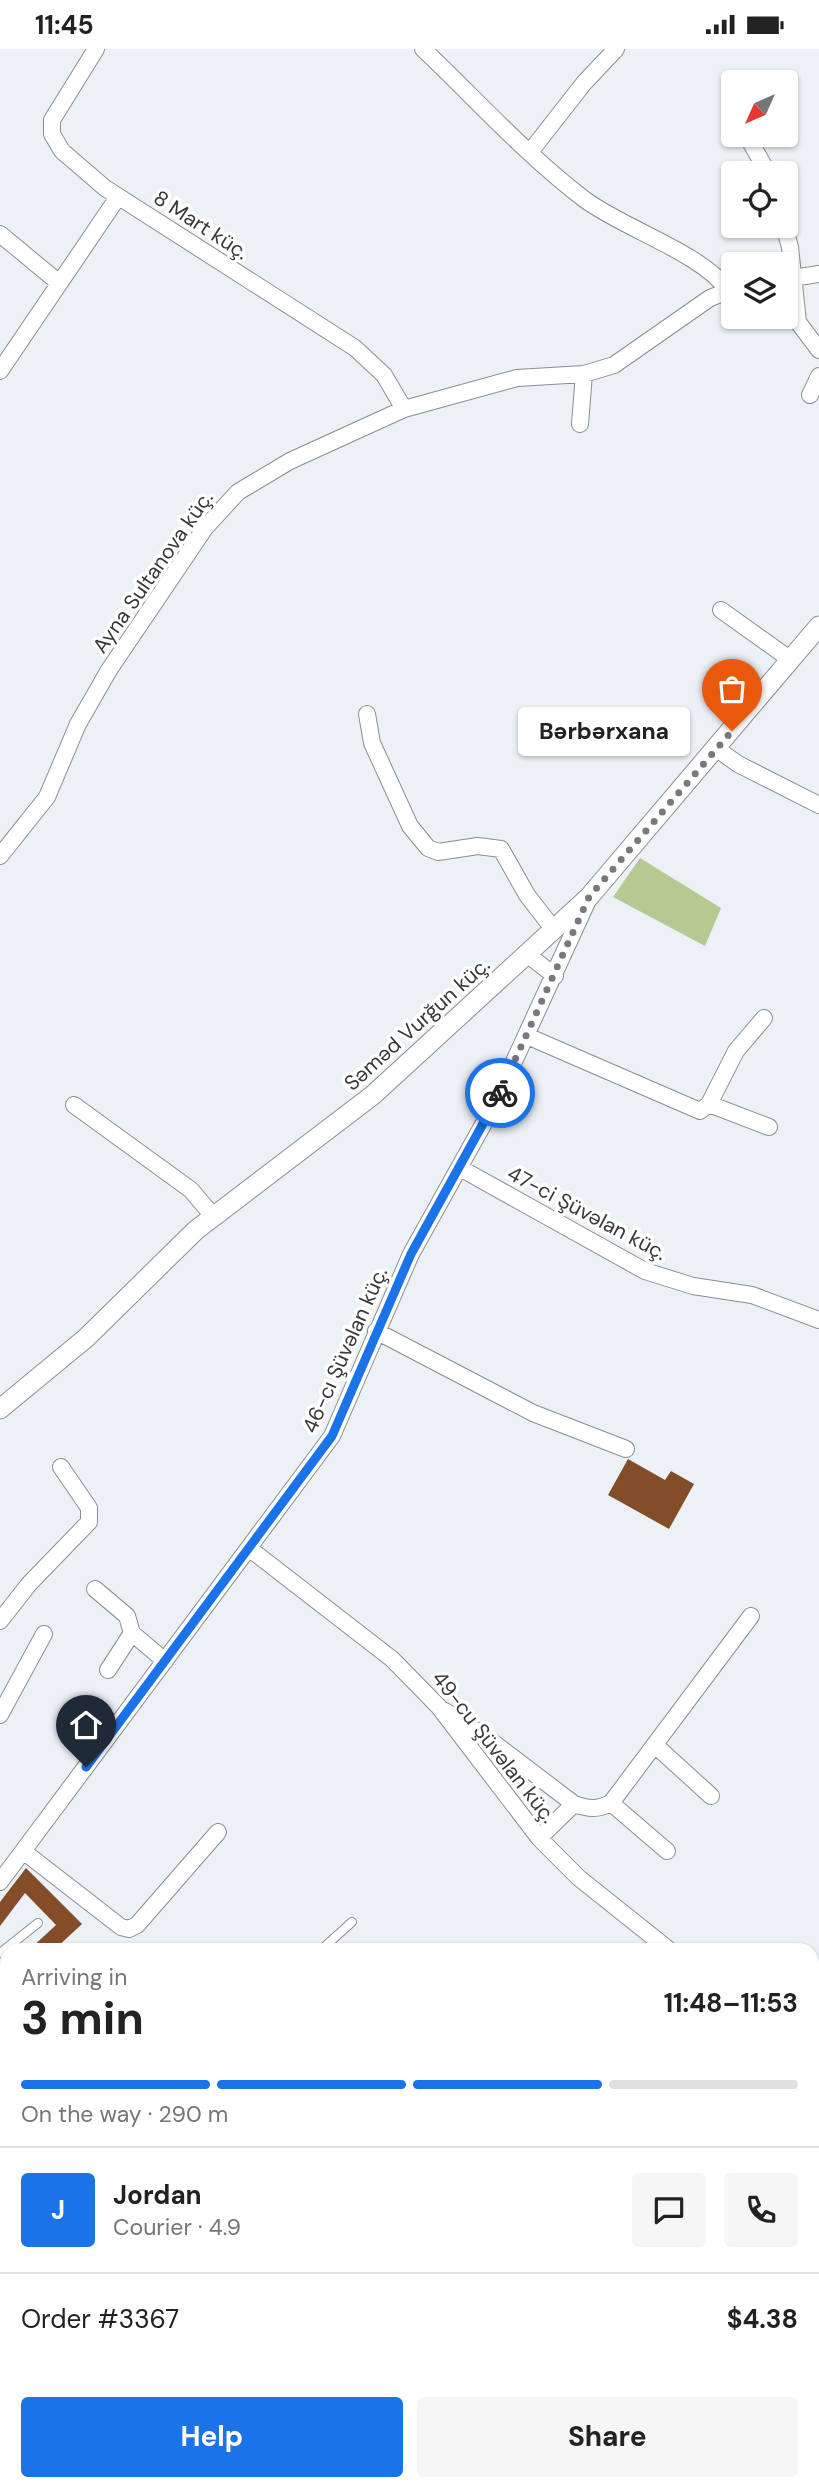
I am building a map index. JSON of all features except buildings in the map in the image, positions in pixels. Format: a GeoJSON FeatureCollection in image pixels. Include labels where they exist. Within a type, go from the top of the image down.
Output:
{"type":"FeatureCollection","features":[{"type":"Feature","properties":{"kind":"street","name":"8 Mart küç."},"geometry":{"type":"LineString","coordinates":[[96,49],[55,110],[52,134],[72,162],[118,197],[355,348],[384,375],[404,409]]}},
{"type":"Feature","properties":{"kind":"street"},"geometry":{"type":"LineString","coordinates":[[423,49],[530,152],[587,202],[710,270],[721,280]]}},
{"type":"Feature","properties":{"kind":"street"},"geometry":{"type":"LineString","coordinates":[[530,152],[584,83],[617,49]]}},
{"type":"Feature","properties":{"kind":"street"},"geometry":{"type":"LineString","coordinates":[[0,371],[118,197]]}},
{"type":"Feature","properties":{"kind":"street"},"geometry":{"type":"LineString","coordinates":[[0,234],[58,282]]}},
{"type":"Feature","properties":{"kind":"street"},"geometry":{"type":"LineString","coordinates":[[798,277],[819,274]]}},
{"type":"Feature","properties":{"kind":"street","name":"Ayna Sultanova küç."},"geometry":{"type":"LineString","coordinates":[[0,856],[39,810],[94,695],[218,511],[238,492],[290,461],[404,409],[517,378],[584,374],[600,370],[627,358],[710,298],[721,293]]}},
{"type":"Feature","properties":{"kind":"street"},"geometry":{"type":"LineString","coordinates":[[798,322],[819,350]]}},
{"type":"Feature","properties":{"kind":"street"},"geometry":{"type":"LineString","coordinates":[[580,424],[584,374]]}},
{"type":"Feature","properties":{"kind":"street"},"geometry":{"type":"LineString","coordinates":[[810,395],[819,376]]}},
{"type":"Feature","properties":{"kind":"street"},"geometry":{"type":"LineString","coordinates":[[721,610],[791,660]]}},
{"type":"Feature","properties":{"kind":"street","name":"Səməd Vurğun küç."},"geometry":{"type":"LineString","coordinates":[[0,1409],[86,1338],[213,1216],[373,1095],[589,897],[819,627]]}},
{"type":"Feature","properties":{"kind":"street"},"geometry":{"type":"LineString","coordinates":[[367,714],[372,743],[418,839],[438,852],[478,846],[501,849],[527,895],[554,930]]}},
{"type":"Feature","properties":{"kind":"street"},"geometry":{"type":"LineString","coordinates":[[717,749],[738,764],[819,805]]}},
{"type":"Feature","properties":{"kind":"street","name":"46-cı Şüvəlan küç."},"geometry":{"type":"LineString","coordinates":[[0,1882],[332,1436],[421,1234],[460,1168],[527,1035],[589,897]]}},
{"type":"Feature","properties":{"kind":"street"},"geometry":{"type":"LineString","coordinates":[[528,955],[555,976]]}},
{"type":"Feature","properties":{"kind":"street"},"geometry":{"type":"LineString","coordinates":[[527,1035],[694,1111],[709,1104],[736,1051],[764,1018]]}},
{"type":"Feature","properties":{"kind":"street"},"geometry":{"type":"LineString","coordinates":[[709,1104],[769,1127]]}},
{"type":"Feature","properties":{"kind":"street"},"geometry":{"type":"LineString","coordinates":[[74,1105],[191,1190],[213,1216]]}},
{"type":"Feature","properties":{"kind":"street","name":"47-ci Şüvəlan küç."},"geometry":{"type":"LineString","coordinates":[[460,1168],[645,1271],[693,1286],[752,1295],[819,1320]]}},
{"type":"Feature","properties":{"kind":"street"},"geometry":{"type":"LineString","coordinates":[[376,1331],[533,1413],[626,1449]]}},
{"type":"Feature","properties":{"kind":"street"},"geometry":{"type":"LineString","coordinates":[[0,1621],[29,1584],[89,1522],[89,1508],[61,1467]]}},
{"type":"Feature","properties":{"kind":"street","name":"49-cu Şüvəlan küç."},"geometry":{"type":"LineString","coordinates":[[250,1549],[392,1659],[439,1707],[539,1838],[579,1878],[660,1943]]}},
{"type":"Feature","properties":{"kind":"street"},"geometry":{"type":"LineString","coordinates":[[95,1590],[127,1616],[132,1633],[165,1661]]}},
{"type":"Feature","properties":{"kind":"street"},"geometry":{"type":"LineString","coordinates":[[439,1707],[486,1737],[575,1804],[590,1809],[611,1803],[751,1616]]}},
{"type":"Feature","properties":{"kind":"street"},"geometry":{"type":"LineString","coordinates":[[108,1670],[132,1633]]}},
{"type":"Feature","properties":{"kind":"street"},"geometry":{"type":"LineString","coordinates":[[0,1715],[44,1635]]}},
{"type":"Feature","properties":{"kind":"street"},"geometry":{"type":"LineString","coordinates":[[656,1746],[711,1796]]}},
{"type":"Feature","properties":{"kind":"street"},"geometry":{"type":"LineString","coordinates":[[611,1803],[667,1851]]}},
{"type":"Feature","properties":{"kind":"street"},"geometry":{"type":"LineString","coordinates":[[539,1838],[575,1804]]}},
{"type":"Feature","properties":{"kind":"street"},"geometry":{"type":"LineString","coordinates":[[23,1851],[121,1927],[129,1929],[137,1925],[218,1832]]}},
{"type":"Feature","properties":{"kind":"lane"},"geometry":{"type":"LineString","coordinates":[[329,1943],[352,1922]]}},
{"type":"Feature","properties":{"kind":"lane"},"geometry":{"type":"LineString","coordinates":[[13,1943],[38,1923]]}},
{"type":"Feature","properties":{"kind":"green space"},"geometry":{"type":"Polygon","coordinates":[[[640,858],[721,908],[705,946],[613,897],[640,858]]]}},
{"type":"Feature","properties":{"kind":"way so far"},"geometry":{"type":"LineString","coordinates":[[500,1093],[589,897],[732,731]]}},
{"type":"Feature","properties":{"kind":"place","name":"Bərbərxana"},"geometry":{"type":"Point","coordinates":[732,731]}},
{"type":"Feature","properties":{"kind":"route"},"geometry":{"type":"LineString","coordinates":[[86,1767],[279,1512],[332,1436],[411,1254],[500,1093]]}}]}
